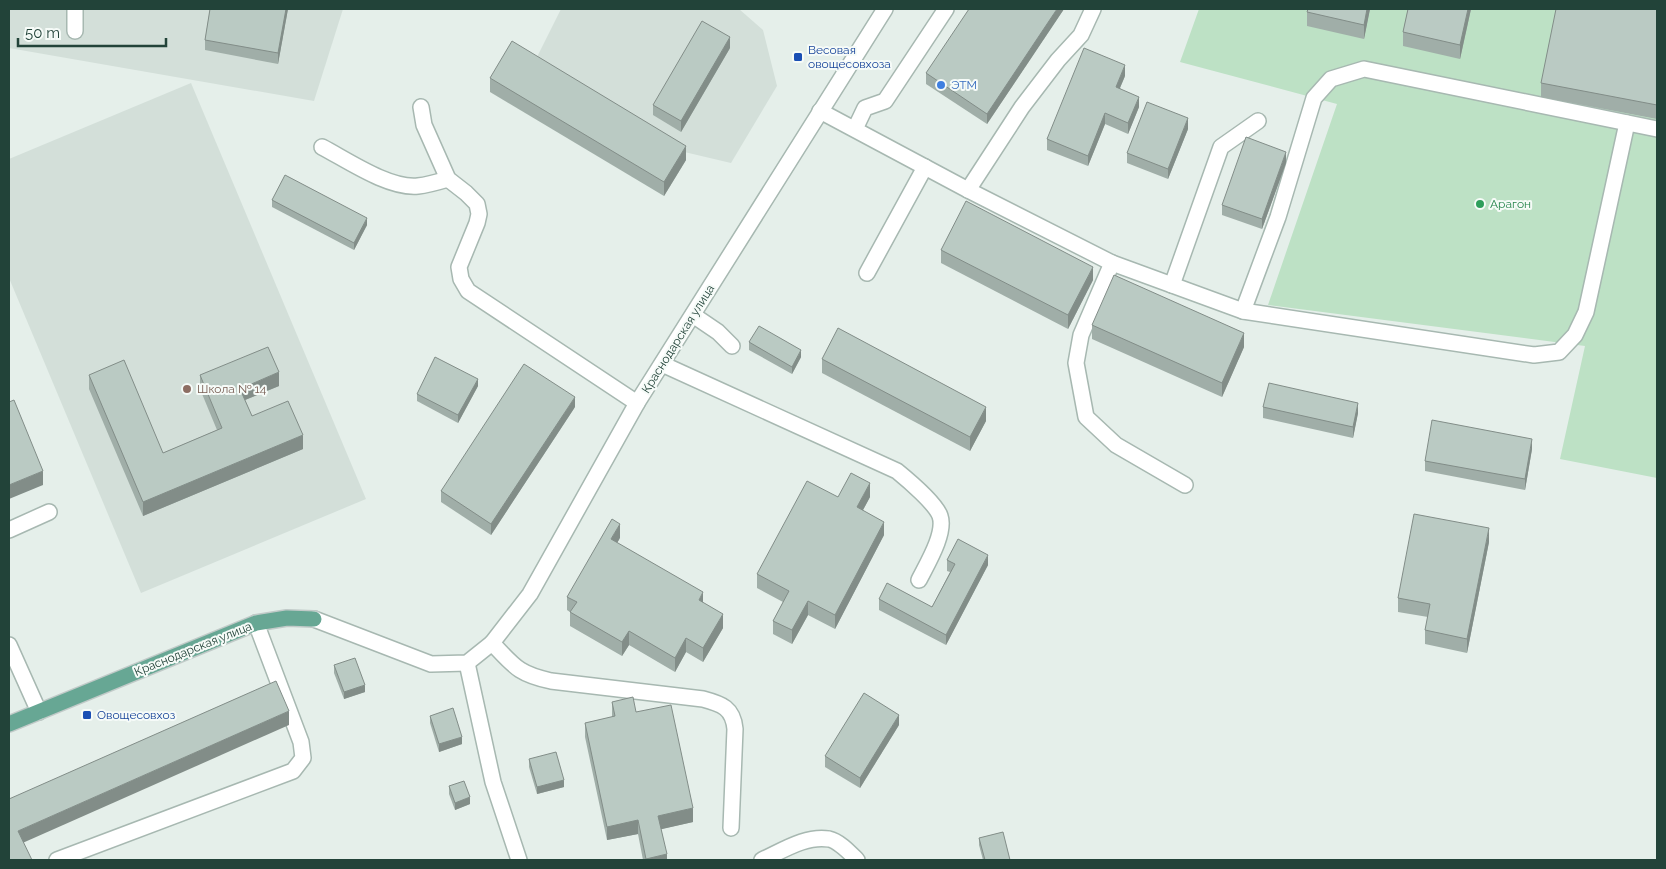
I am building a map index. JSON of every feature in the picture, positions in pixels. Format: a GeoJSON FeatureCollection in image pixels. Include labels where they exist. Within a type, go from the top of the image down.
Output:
{"type":"FeatureCollection","features":[{"type":"Feature","properties":{"kind":"main road","name":"Краснодарская улица"},"geometry":{"type":"LineString","coordinates":[[9,724],[256,624],[287,618],[314,618]]}},
{"type":"Feature","properties":{"kind":"street"},"geometry":{"type":"LineString","coordinates":[[75,9],[75,31]]}},
{"type":"Feature","properties":{"kind":"street","name":"Краснодарская улица"},"geometry":{"type":"LineString","coordinates":[[314,618],[431,664],[467,664],[492,643],[530,594],[637,403],[885,9]]}},
{"type":"Feature","properties":{"kind":"street"},"geometry":{"type":"LineString","coordinates":[[855,129],[865,108],[885,101],[946,9]]}},
{"type":"Feature","properties":{"kind":"street"},"geometry":{"type":"LineString","coordinates":[[968,190],[1022,107],[1058,60],[1081,34],[1093,9]]}},
{"type":"Feature","properties":{"kind":"street"},"geometry":{"type":"LineString","coordinates":[[1243,311],[1278,217],[1314,98],[1331,79],[1364,69],[1657,129]]}},
{"type":"Feature","properties":{"kind":"street"},"geometry":{"type":"LineString","coordinates":[[421,107],[424,125],[448,180],[477,204],[479,214],[477,223],[459,267],[460,279],[468,291],[637,403]]}},
{"type":"Feature","properties":{"kind":"street"},"geometry":{"type":"LineString","coordinates":[[820,111],[968,190],[1112,262],[1243,311],[1534,355],[1558,352],[1575,336],[1586,312],[1627,123]]}},
{"type":"Feature","properties":{"kind":"street"},"geometry":{"type":"LineString","coordinates":[[1172,285],[1221,146],[1258,121]]}},
{"type":"Feature","properties":{"kind":"street"},"geometry":{"type":"LineString","coordinates":[[322,147],[389,182],[404,186],[418,186],[448,180]]}},
{"type":"Feature","properties":{"kind":"street"},"geometry":{"type":"LineString","coordinates":[[867,273],[925,167]]}},
{"type":"Feature","properties":{"kind":"street"},"geometry":{"type":"LineString","coordinates":[[1112,262],[1081,335],[1076,363],[1086,417],[1116,445],[1185,485]]}},
{"type":"Feature","properties":{"kind":"street"},"geometry":{"type":"LineString","coordinates":[[693,315],[718,332],[732,346]]}},
{"type":"Feature","properties":{"kind":"street"},"geometry":{"type":"LineString","coordinates":[[662,364],[897,471],[923,494],[940,516],[940,536],[919,580]]}},
{"type":"Feature","properties":{"kind":"street"},"geometry":{"type":"LineString","coordinates":[[9,530],[49,512]]}},
{"type":"Feature","properties":{"kind":"street"},"geometry":{"type":"LineString","coordinates":[[57,860],[293,771],[303,758],[300,742],[256,624]]}},
{"type":"Feature","properties":{"kind":"street"},"geometry":{"type":"LineString","coordinates":[[492,643],[517,670],[533,678],[703,699],[716,702],[728,710],[734,720],[735,729],[731,828]]}},
{"type":"Feature","properties":{"kind":"street"},"geometry":{"type":"LineString","coordinates":[[9,646],[38,712]]}},
{"type":"Feature","properties":{"kind":"street"},"geometry":{"type":"LineString","coordinates":[[467,664],[493,782],[518,860]]}},
{"type":"Feature","properties":{"kind":"street"},"geometry":{"type":"LineString","coordinates":[[762,860],[809,839],[831,839],[857,860]]}},
{"type":"Feature","properties":{"kind":"shaded area"},"geometry":{"type":"Polygon","coordinates":[[[9,9],[343,9],[314,101],[9,48],[9,9]]]}},
{"type":"Feature","properties":{"kind":"shaded area"},"geometry":{"type":"Polygon","coordinates":[[[561,9],[739,9],[763,30],[777,86],[731,163],[570,125],[519,93],[561,9]]]}},
{"type":"Feature","properties":{"kind":"shaded area","name":"Школа № 14"},"geometry":{"type":"Polygon","coordinates":[[[191,83],[366,499],[141,593],[9,278],[9,159],[191,83]]]}},
{"type":"Feature","properties":{"kind":"green space","name":"Арагон"},"geometry":{"type":"Polygon","coordinates":[[[1199,9],[1657,9],[1657,478],[1560,459],[1585,346],[1268,305],[1337,104],[1180,62],[1199,9]]]}},
{"type":"Feature","properties":{"kind":"building"},"geometry":{"type":"Polygon","coordinates":[[[210,9],[286,9],[278,53],[205,40],[210,9]]]}},
{"type":"Feature","properties":{"kind":"building"},"geometry":{"type":"Polygon","coordinates":[[[969,9],[1057,9],[987,114],[926,73],[969,9]]]}},
{"type":"Feature","properties":{"kind":"building"},"geometry":{"type":"Polygon","coordinates":[[[1308,9],[1367,9],[1364,25],[1307,12],[1308,9]]]}},
{"type":"Feature","properties":{"kind":"building"},"geometry":{"type":"Polygon","coordinates":[[[1408,9],[1468,9],[1460,45],[1403,32],[1408,9]]]}},
{"type":"Feature","properties":{"kind":"building"},"geometry":{"type":"Polygon","coordinates":[[[1556,9],[1657,9],[1657,105],[1541,83],[1556,9]]]}},
{"type":"Feature","properties":{"kind":"building"},"geometry":{"type":"Polygon","coordinates":[[[702,21],[730,37],[681,121],[653,105],[702,21]]]}},
{"type":"Feature","properties":{"kind":"building"},"geometry":{"type":"Polygon","coordinates":[[[512,41],[686,146],[664,182],[490,78],[512,41]]]}},
{"type":"Feature","properties":{"kind":"building"},"geometry":{"type":"Polygon","coordinates":[[[1084,48],[1125,65],[1116,87],[1139,97],[1128,123],[1105,113],[1088,156],[1047,139],[1084,48]]]}},
{"type":"Feature","properties":{"kind":"building"},"geometry":{"type":"Polygon","coordinates":[[[1147,102],[1188,118],[1168,169],[1127,153],[1147,102]]]}},
{"type":"Feature","properties":{"kind":"building"},"geometry":{"type":"Polygon","coordinates":[[[1246,137],[1286,152],[1262,219],[1222,205],[1246,137]]]}},
{"type":"Feature","properties":{"kind":"building"},"geometry":{"type":"Polygon","coordinates":[[[285,175],[367,218],[354,243],[272,200],[285,175]]]}},
{"type":"Feature","properties":{"kind":"building"},"geometry":{"type":"Polygon","coordinates":[[[966,201],[1093,267],[1068,315],[941,250],[966,201]]]}},
{"type":"Feature","properties":{"kind":"building"},"geometry":{"type":"Polygon","coordinates":[[[1114,275],[1244,333],[1222,383],[1092,325],[1114,275]]]}},
{"type":"Feature","properties":{"kind":"building"},"geometry":{"type":"Polygon","coordinates":[[[759,326],[801,350],[792,367],[749,342],[759,326]]]}},
{"type":"Feature","properties":{"kind":"building"},"geometry":{"type":"Polygon","coordinates":[[[838,328],[986,407],[970,437],[822,359],[838,328]]]}},
{"type":"Feature","properties":{"kind":"building"},"geometry":{"type":"Polygon","coordinates":[[[268,347],[279,372],[240,389],[252,416],[288,401],[303,435],[143,502],[89,375],[124,360],[163,453],[222,428],[200,375],[268,347]]]}},
{"type":"Feature","properties":{"kind":"building"},"geometry":{"type":"Polygon","coordinates":[[[435,357],[478,379],[458,415],[417,394],[435,357]]]}},
{"type":"Feature","properties":{"kind":"building"},"geometry":{"type":"Polygon","coordinates":[[[524,364],[575,397],[491,524],[441,491],[524,364]]]}},
{"type":"Feature","properties":{"kind":"building"},"geometry":{"type":"Polygon","coordinates":[[[1269,383],[1358,403],[1353,427],[1263,407],[1269,383]]]}},
{"type":"Feature","properties":{"kind":"building"},"geometry":{"type":"Polygon","coordinates":[[[14,400],[43,471],[9,485],[9,402],[14,400]]]}},
{"type":"Feature","properties":{"kind":"building"},"geometry":{"type":"Polygon","coordinates":[[[1432,420],[1532,439],[1525,479],[1425,461],[1432,420]]]}},
{"type":"Feature","properties":{"kind":"building"},"geometry":{"type":"Polygon","coordinates":[[[851,473],[870,483],[857,507],[884,522],[835,615],[808,601],[792,630],[773,621],[789,591],[757,574],[807,481],[838,497],[851,473]]]}},
{"type":"Feature","properties":{"kind":"building"},"geometry":{"type":"Polygon","coordinates":[[[1414,514],[1489,528],[1467,639],[1425,630],[1430,604],[1398,598],[1414,514]]]}},
{"type":"Feature","properties":{"kind":"building"},"geometry":{"type":"Polygon","coordinates":[[[612,519],[620,524],[611,539],[703,592],[699,600],[723,614],[703,648],[686,638],[675,658],[629,631],[622,642],[570,612],[577,602],[567,597],[612,519]]]}},
{"type":"Feature","properties":{"kind":"building"},"geometry":{"type":"Polygon","coordinates":[[[958,539],[988,555],[946,635],[879,599],[887,583],[932,607],[955,564],[947,560],[958,539]]]}},
{"type":"Feature","properties":{"kind":"building"},"geometry":{"type":"Polygon","coordinates":[[[355,658],[365,685],[344,692],[334,665],[355,658]]]}},
{"type":"Feature","properties":{"kind":"building"},"geometry":{"type":"Polygon","coordinates":[[[276,681],[289,711],[18,831],[32,860],[9,860],[9,799],[276,681]]]}},
{"type":"Feature","properties":{"kind":"building"},"geometry":{"type":"Polygon","coordinates":[[[864,693],[899,715],[860,778],[825,756],[864,693]]]}},
{"type":"Feature","properties":{"kind":"building"},"geometry":{"type":"Polygon","coordinates":[[[633,697],[636,712],[671,705],[693,808],[658,816],[667,854],[646,859],[638,820],[607,827],[585,723],[615,716],[612,702],[633,697]]]}},
{"type":"Feature","properties":{"kind":"building"},"geometry":{"type":"Polygon","coordinates":[[[453,708],[462,737],[439,744],[430,716],[453,708]]]}},
{"type":"Feature","properties":{"kind":"building"},"geometry":{"type":"Polygon","coordinates":[[[556,752],[564,780],[537,787],[529,759],[556,752]]]}},
{"type":"Feature","properties":{"kind":"building"},"geometry":{"type":"Polygon","coordinates":[[[464,781],[470,797],[455,803],[449,786],[464,781]]]}},
{"type":"Feature","properties":{"kind":"building"},"geometry":{"type":"Polygon","coordinates":[[[1003,832],[1010,860],[985,860],[979,838],[1003,832]]]}},
{"type":"Feature","properties":{"kind":"place","name":"Весовая овощесовхоза"},"geometry":{"type":"Point","coordinates":[798,57]}},
{"type":"Feature","properties":{"kind":"place","name":"ЭТМ"},"geometry":{"type":"Point","coordinates":[941,85]}},
{"type":"Feature","properties":{"kind":"place","name":"Арагон"},"geometry":{"type":"Point","coordinates":[1480,204]}},
{"type":"Feature","properties":{"kind":"place","name":"Школа № 14"},"geometry":{"type":"Point","coordinates":[187,389]}},
{"type":"Feature","properties":{"kind":"place","name":"Овощесовхоз"},"geometry":{"type":"Point","coordinates":[87,715]}}]}
